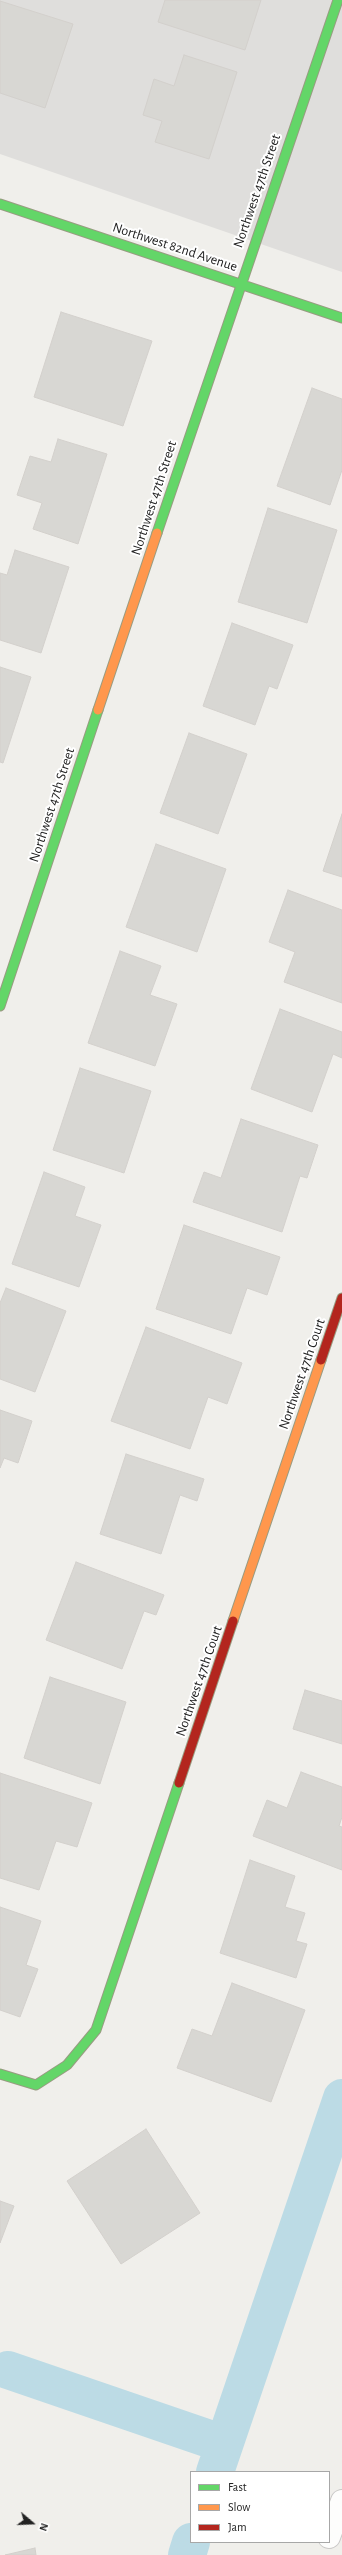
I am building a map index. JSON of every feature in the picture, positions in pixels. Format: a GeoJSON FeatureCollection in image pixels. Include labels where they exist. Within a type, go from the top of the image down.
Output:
{"type":"FeatureCollection","features":[{"type":"Feature","properties":{"kind":"street","name":"Northwest 47th Street"},"geometry":{"type":"LineString","coordinates":[[0,1006],[240,284],[338,0]]}},
{"type":"Feature","properties":{"kind":"street","name":"Northwest 82nd Avenue"},"geometry":{"type":"LineString","coordinates":[[0,204],[342,318]]}},
{"type":"Feature","properties":{"kind":"street","name":"Northwest 47th Court"},"geometry":{"type":"LineString","coordinates":[[0,2074],[36,2085],[67,2065],[96,2030],[342,1298]]}},
{"type":"Feature","properties":{"kind":"street"},"geometry":{"type":"LineString","coordinates":[[330,2534],[342,2501]]}},
{"type":"Feature","properties":{"kind":"street"},"geometry":{"type":"LineString","coordinates":[[323,2555],[327,2543]]}},
{"type":"Feature","properties":{"kind":"shaded area"},"geometry":{"type":"Polygon","coordinates":[[[0,0],[342,0],[342,272],[0,154],[0,0]]]}},
{"type":"Feature","properties":{"kind":"building"},"geometry":{"type":"Polygon","coordinates":[[[165,0],[261,0],[245,50],[158,22],[165,0]]]}},
{"type":"Feature","properties":{"kind":"building"},"geometry":{"type":"Polygon","coordinates":[[[0,1],[73,24],[45,108],[0,93],[0,1]]]}},
{"type":"Feature","properties":{"kind":"building"},"geometry":{"type":"Polygon","coordinates":[[[184,55],[237,72],[209,159],[155,142],[162,121],[143,115],[154,79],[174,86],[184,55]]]}},
{"type":"Feature","properties":{"kind":"building"},"geometry":{"type":"Polygon","coordinates":[[[61,312],[152,341],[123,426],[34,397],[61,312]]]}},
{"type":"Feature","properties":{"kind":"building"},"geometry":{"type":"Polygon","coordinates":[[[312,388],[342,399],[342,470],[330,505],[277,486],[312,388]]]}},
{"type":"Feature","properties":{"kind":"building"},"geometry":{"type":"Polygon","coordinates":[[[58,439],[107,454],[78,544],[33,529],[42,503],[17,495],[30,456],[51,462],[58,439]]]}},
{"type":"Feature","properties":{"kind":"building"},"geometry":{"type":"Polygon","coordinates":[[[268,508],[337,530],[307,623],[238,602],[268,508]]]}},
{"type":"Feature","properties":{"kind":"building"},"geometry":{"type":"Polygon","coordinates":[[[15,550],[69,567],[41,653],[0,640],[0,573],[7,575],[15,550]]]}},
{"type":"Feature","properties":{"kind":"building"},"geometry":{"type":"Polygon","coordinates":[[[232,623],[293,645],[277,689],[269,686],[255,725],[203,706],[232,623]]]}},
{"type":"Feature","properties":{"kind":"building"},"geometry":{"type":"Polygon","coordinates":[[[0,667],[31,677],[3,763],[0,762],[0,667]]]}},
{"type":"Feature","properties":{"kind":"building"},"geometry":{"type":"Polygon","coordinates":[[[189,733],[247,754],[218,834],[160,813],[189,733]]]}},
{"type":"Feature","properties":{"kind":"building"},"geometry":{"type":"Polygon","coordinates":[[[342,814],[342,877],[323,871],[342,814]]]}},
{"type":"Feature","properties":{"kind":"building"},"geometry":{"type":"Polygon","coordinates":[[[156,844],[226,869],[197,952],[126,927],[156,844]]]}},
{"type":"Feature","properties":{"kind":"building"},"geometry":{"type":"Polygon","coordinates":[[[288,890],[342,910],[342,1003],[284,982],[295,952],[269,942],[288,890]]]}},
{"type":"Feature","properties":{"kind":"building"},"geometry":{"type":"Polygon","coordinates":[[[120,951],[161,966],[150,995],[177,1004],[155,1066],[88,1043],[120,951]]]}},
{"type":"Feature","properties":{"kind":"building"},"geometry":{"type":"Polygon","coordinates":[[[280,1009],[342,1032],[342,1058],[333,1054],[312,1112],[251,1089],[280,1009]]]}},
{"type":"Feature","properties":{"kind":"building"},"geometry":{"type":"Polygon","coordinates":[[[80,1068],[151,1091],[124,1173],[53,1150],[80,1068]]]}},
{"type":"Feature","properties":{"kind":"building"},"geometry":{"type":"Polygon","coordinates":[[[241,1119],[318,1145],[307,1178],[300,1176],[282,1232],[193,1202],[204,1172],[221,1178],[241,1119]]]}},
{"type":"Feature","properties":{"kind":"building"},"geometry":{"type":"Polygon","coordinates":[[[44,1172],[85,1187],[75,1216],[101,1225],[79,1287],[12,1264],[44,1172]]]}},
{"type":"Feature","properties":{"kind":"building"},"geometry":{"type":"Polygon","coordinates":[[[184,1225],[280,1257],[267,1295],[247,1288],[231,1334],[156,1309],[184,1225]]]}},
{"type":"Feature","properties":{"kind":"building"},"geometry":{"type":"Polygon","coordinates":[[[6,1288],[66,1311],[35,1392],[0,1379],[0,1303],[6,1288]]]}},
{"type":"Feature","properties":{"kind":"building"},"geometry":{"type":"Polygon","coordinates":[[[146,1327],[242,1363],[227,1404],[208,1397],[190,1449],[111,1421],[146,1327]]]}},
{"type":"Feature","properties":{"kind":"building"},"geometry":{"type":"Polygon","coordinates":[[[0,1410],[32,1421],[18,1463],[4,1458],[0,1468],[0,1410]]]}},
{"type":"Feature","properties":{"kind":"building"},"geometry":{"type":"Polygon","coordinates":[[[126,1454],[204,1479],[197,1501],[180,1495],[161,1554],[100,1534],[126,1454]]]}},
{"type":"Feature","properties":{"kind":"building"},"geometry":{"type":"Polygon","coordinates":[[[76,1562],[164,1595],[156,1615],[144,1611],[122,1669],[46,1640],[76,1562]]]}},
{"type":"Feature","properties":{"kind":"building"},"geometry":{"type":"Polygon","coordinates":[[[50,1677],[126,1702],[100,1784],[24,1758],[50,1677]]]}},
{"type":"Feature","properties":{"kind":"building"},"geometry":{"type":"Polygon","coordinates":[[[305,1690],[342,1701],[342,1744],[293,1729],[305,1690]]]}},
{"type":"Feature","properties":{"kind":"building"},"geometry":{"type":"Polygon","coordinates":[[[301,1772],[342,1787],[342,1817],[339,1826],[342,1827],[342,1870],[253,1836],[267,1800],[287,1808],[301,1772]]]}},
{"type":"Feature","properties":{"kind":"building"},"geometry":{"type":"Polygon","coordinates":[[[0,1773],[92,1803],[77,1847],[56,1841],[39,1890],[0,1878],[0,1773]]]}},
{"type":"Feature","properties":{"kind":"building"},"geometry":{"type":"Polygon","coordinates":[[[250,1860],[295,1876],[285,1907],[305,1913],[296,1941],[307,1944],[296,1978],[220,1953],[250,1860]]]}},
{"type":"Feature","properties":{"kind":"building"},"geometry":{"type":"Polygon","coordinates":[[[0,1907],[41,1921],[26,1965],[38,1969],[20,2017],[0,2010],[0,1907]]]}},
{"type":"Feature","properties":{"kind":"building"},"geometry":{"type":"Polygon","coordinates":[[[232,1983],[305,2010],[271,2102],[177,2068],[192,2029],[212,2036],[232,1983]]]}},
{"type":"Feature","properties":{"kind":"building"},"geometry":{"type":"Polygon","coordinates":[[[146,2129],[200,2213],[121,2264],[67,2181],[146,2129]]]}},
{"type":"Feature","properties":{"kind":"building"},"geometry":{"type":"Polygon","coordinates":[[[0,2201],[14,2206],[0,2243],[0,2201]]]}},
{"type":"Feature","properties":{"kind":"building"},"geometry":{"type":"Polygon","coordinates":[[[35,2548],[36,2555],[5,2555],[35,2548]]]}},
{"type":"Feature","properties":{"kind":"waterway"},"geometry":{"type":"LineString","coordinates":[[215,2471],[342,2098]]}},
{"type":"Feature","properties":{"kind":"waterway"},"geometry":{"type":"LineString","coordinates":[[8,2370],[224,2444]]}},
{"type":"Feature","properties":{"kind":"waterway"},"geometry":{"type":"LineString","coordinates":[[187,2555],[191,2543]]}},
{"type":"Feature","properties":{"kind":"traffic: fast"},"geometry":{"type":"LineString","coordinates":[[157,533],[338,0]]}},
{"type":"Feature","properties":{"kind":"traffic: fast"},"geometry":{"type":"LineString","coordinates":[[0,204],[342,318]]}},
{"type":"Feature","properties":{"kind":"traffic: fast"},"geometry":{"type":"LineString","coordinates":[[0,1006],[98,710]]}},
{"type":"Feature","properties":{"kind":"traffic: fast"},"geometry":{"type":"LineString","coordinates":[[0,2074],[36,2085],[67,2065],[96,2030],[179,1783]]}},
{"type":"Feature","properties":{"kind":"traffic: slow"},"geometry":{"type":"LineString","coordinates":[[98,710],[157,533]]}},
{"type":"Feature","properties":{"kind":"traffic: slow"},"geometry":{"type":"LineString","coordinates":[[233,1621],[321,1360]]}},
{"type":"Feature","properties":{"kind":"traffic: jam"},"geometry":{"type":"LineString","coordinates":[[321,1360],[342,1298]]}},
{"type":"Feature","properties":{"kind":"traffic: jam"},"geometry":{"type":"LineString","coordinates":[[179,1783],[233,1621]]}}]}
